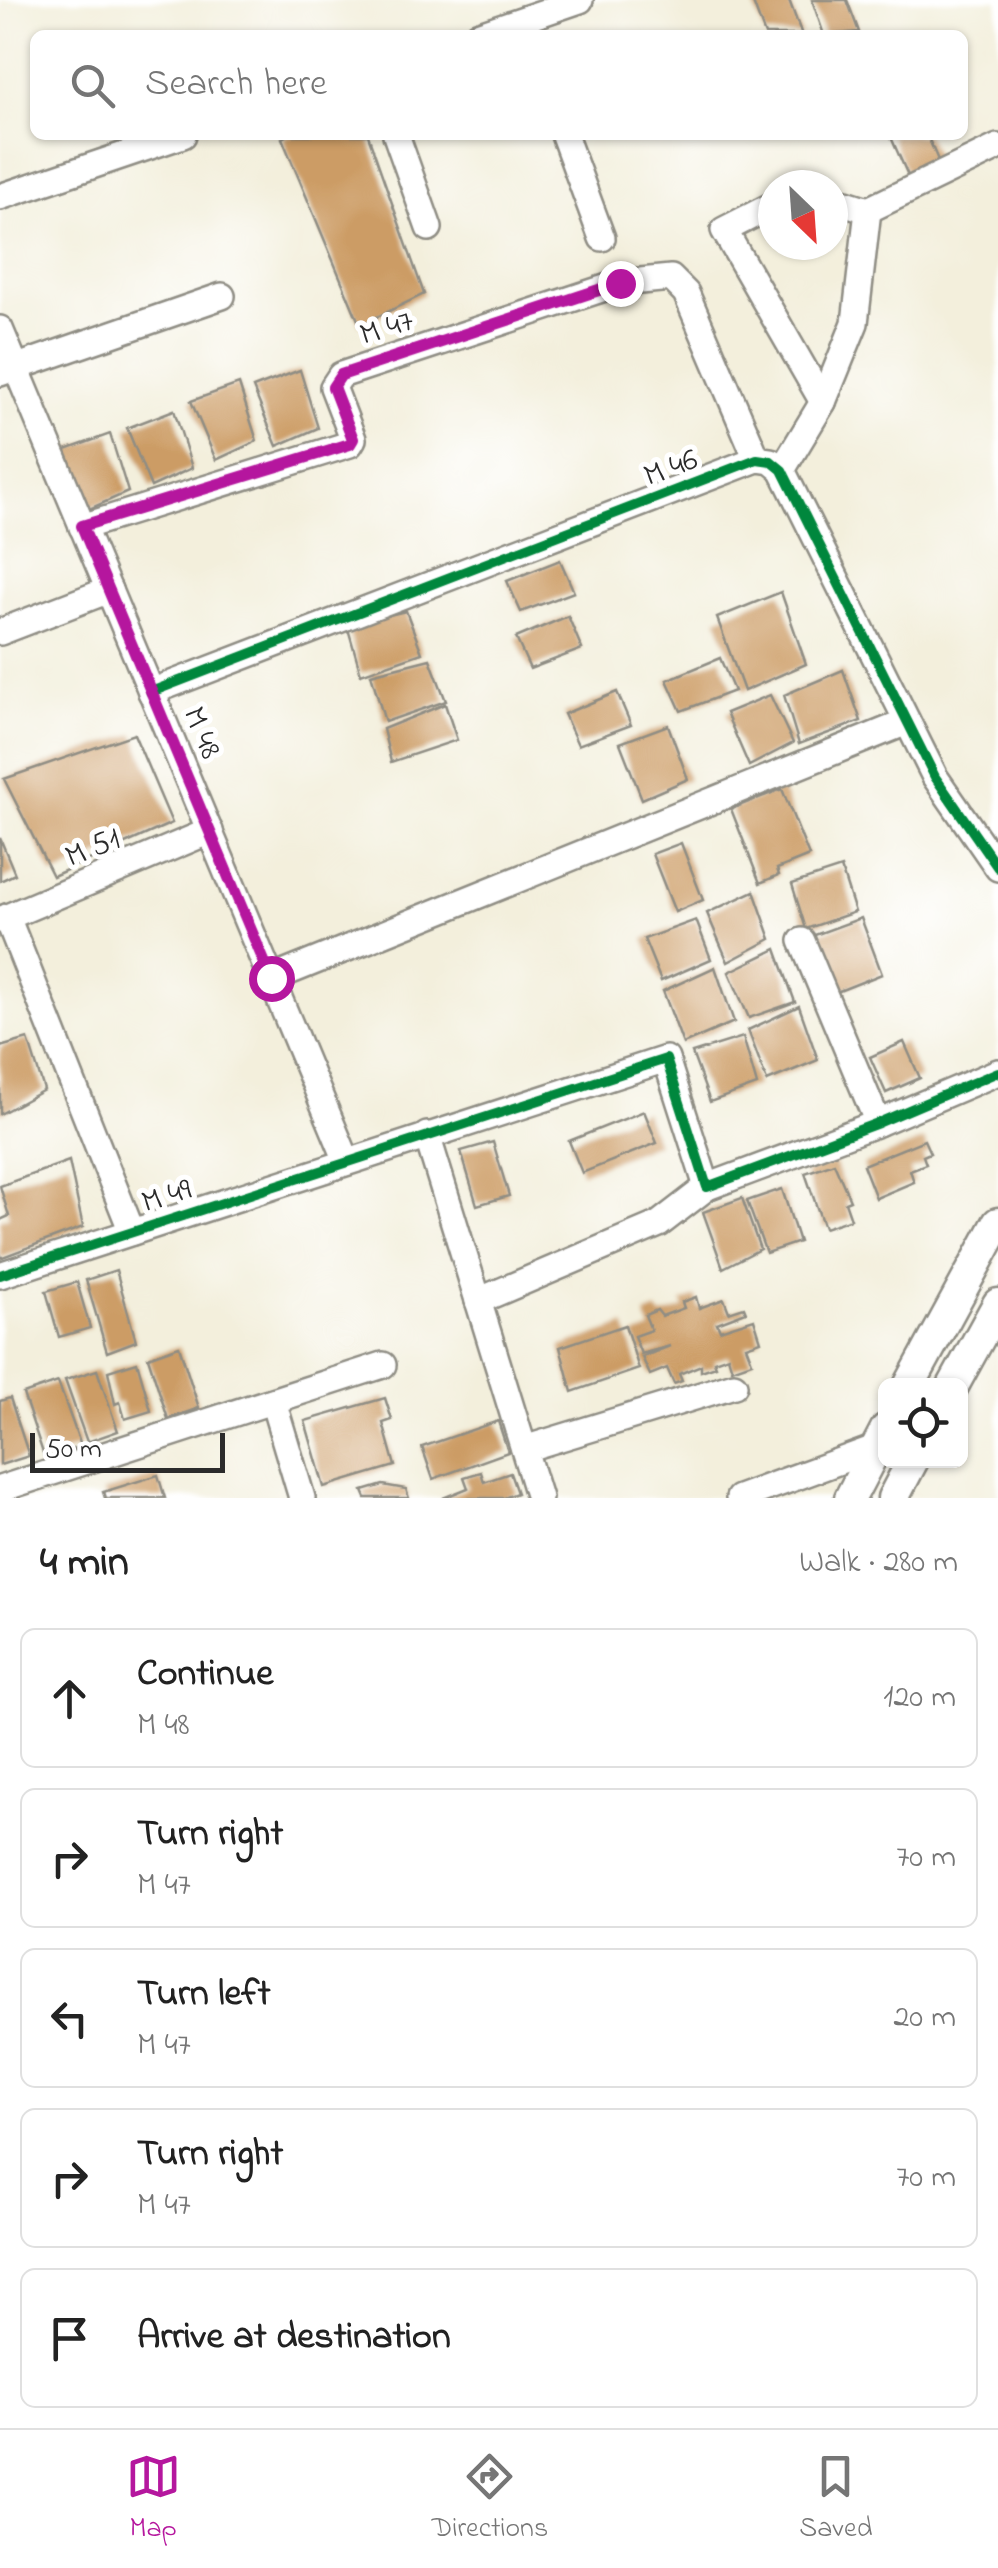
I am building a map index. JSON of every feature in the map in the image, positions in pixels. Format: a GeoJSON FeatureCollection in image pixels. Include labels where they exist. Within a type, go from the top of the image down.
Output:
{"type":"FeatureCollection","features":[{"type":"Feature","properties":{"kind":"street"},"geometry":{"type":"LineString","coordinates":[[525,27],[580,0]]}},
{"type":"Feature","properties":{"kind":"street"},"geometry":{"type":"LineString","coordinates":[[0,197],[167,140]]}},
{"type":"Feature","properties":{"kind":"street"},"geometry":{"type":"LineString","coordinates":[[398,140],[428,228]]}},
{"type":"Feature","properties":{"kind":"street"},"geometry":{"type":"LineString","coordinates":[[566,140],[602,238]]}},
{"type":"Feature","properties":{"kind":"street"},"geometry":{"type":"LineString","coordinates":[[848,203],[868,210],[998,146]]}},
{"type":"Feature","properties":{"kind":"street"},"geometry":{"type":"LineString","coordinates":[[782,470],[823,402],[855,323],[868,210]]}},
{"type":"Feature","properties":{"kind":"street"},"geometry":{"type":"LineString","coordinates":[[758,213],[724,230],[823,402]]}},
{"type":"Feature","properties":{"kind":"street","name":"M 47"},"geometry":{"type":"LineString","coordinates":[[82,526],[350,444],[353,439],[333,387],[341,375],[620,283],[671,278],[686,293],[756,459]]}},
{"type":"Feature","properties":{"kind":"street"},"geometry":{"type":"LineString","coordinates":[[8,370],[222,296]]}},
{"type":"Feature","properties":{"kind":"street","name":"M 48"},"geometry":{"type":"LineString","coordinates":[[0,329],[8,370],[82,526],[347,1161]]}},
{"type":"Feature","properties":{"kind":"street"},"geometry":{"type":"LineString","coordinates":[[756,459],[771,462],[782,470],[934,777],[998,868]]}},
{"type":"Feature","properties":{"kind":"street","name":"M 46"},"geometry":{"type":"LineString","coordinates":[[152,692],[756,459]]}},
{"type":"Feature","properties":{"kind":"street"},"geometry":{"type":"LineString","coordinates":[[0,632],[109,590]]}},
{"type":"Feature","properties":{"kind":"street"},"geometry":{"type":"LineString","coordinates":[[271,978],[907,722]]}},
{"type":"Feature","properties":{"kind":"street","name":"M 51"},"geometry":{"type":"LineString","coordinates":[[4,918],[210,832]]}},
{"type":"Feature","properties":{"kind":"street"},"geometry":{"type":"LineString","coordinates":[[4,918],[132,1232]]}},
{"type":"Feature","properties":{"kind":"street"},"geometry":{"type":"LineString","coordinates":[[802,941],[878,1124]]}},
{"type":"Feature","properties":{"kind":"street","name":"M 49"},"geometry":{"type":"LineString","coordinates":[[0,1274],[666,1060],[707,1187]]}},
{"type":"Feature","properties":{"kind":"street"},"geometry":{"type":"LineString","coordinates":[[478,1301],[659,1224],[707,1187],[878,1124],[998,1072]]}},
{"type":"Feature","properties":{"kind":"street"},"geometry":{"type":"LineString","coordinates":[[428,1136],[539,1498]]}},
{"type":"Feature","properties":{"kind":"street"},"geometry":{"type":"LineString","coordinates":[[913,1378],[998,1223]]}},
{"type":"Feature","properties":{"kind":"street"},"geometry":{"type":"LineString","coordinates":[[956,1378],[998,1304]]}},
{"type":"Feature","properties":{"kind":"street"},"geometry":{"type":"LineString","coordinates":[[0,1489],[384,1365]]}},
{"type":"Feature","properties":{"kind":"street"},"geometry":{"type":"LineString","coordinates":[[524,1449],[734,1385]]}},
{"type":"Feature","properties":{"kind":"street"},"geometry":{"type":"LineString","coordinates":[[272,1401],[302,1498]]}},
{"type":"Feature","properties":{"kind":"street"},"geometry":{"type":"LineString","coordinates":[[738,1498],[878,1440]]}},
{"type":"Feature","properties":{"kind":"street"},"geometry":{"type":"LineString","coordinates":[[850,1498],[878,1443]]}},
{"type":"Feature","properties":{"kind":"street"},"geometry":{"type":"LineString","coordinates":[[892,1498],[908,1468]]}},
{"type":"Feature","properties":{"kind":"building"},"geometry":{"type":"Polygon","coordinates":[[[752,0],[789,0],[800,30],[763,30],[752,0]]]}},
{"type":"Feature","properties":{"kind":"building"},"geometry":{"type":"Polygon","coordinates":[[[812,0],[847,0],[858,30],[822,30],[812,0]]]}},
{"type":"Feature","properties":{"kind":"building"},"geometry":{"type":"Polygon","coordinates":[[[283,140],[370,140],[424,294],[360,325],[283,140]]]}},
{"type":"Feature","properties":{"kind":"building"},"geometry":{"type":"Polygon","coordinates":[[[892,140],[929,140],[941,167],[910,180],[892,140]]]}},
{"type":"Feature","properties":{"kind":"building"},"geometry":{"type":"Polygon","coordinates":[[[300,370],[318,428],[277,446],[253,388],[300,370]]]}},
{"type":"Feature","properties":{"kind":"building"},"geometry":{"type":"Polygon","coordinates":[[[239,384],[257,441],[216,460],[191,401],[239,384]]]}},
{"type":"Feature","properties":{"kind":"building"},"geometry":{"type":"Polygon","coordinates":[[[174,410],[192,468],[151,487],[127,428],[174,410]]]}},
{"type":"Feature","properties":{"kind":"building"},"geometry":{"type":"Polygon","coordinates":[[[110,434],[128,492],[87,510],[63,451],[110,434]]]}},
{"type":"Feature","properties":{"kind":"building"},"geometry":{"type":"Polygon","coordinates":[[[560,560],[574,592],[521,612],[507,581],[560,560]]]}},
{"type":"Feature","properties":{"kind":"building"},"geometry":{"type":"Polygon","coordinates":[[[781,592],[806,664],[744,691],[717,618],[781,592]]]}},
{"type":"Feature","properties":{"kind":"building"},"geometry":{"type":"Polygon","coordinates":[[[406,611],[422,653],[361,674],[347,625],[406,611]]]}},
{"type":"Feature","properties":{"kind":"building"},"geometry":{"type":"Polygon","coordinates":[[[568,616],[582,649],[530,669],[516,638],[568,616]]]}},
{"type":"Feature","properties":{"kind":"building"},"geometry":{"type":"Polygon","coordinates":[[[720,658],[734,691],[681,711],[667,680],[720,658]]]}},
{"type":"Feature","properties":{"kind":"building"},"geometry":{"type":"Polygon","coordinates":[[[430,659],[446,701],[385,722],[371,674],[430,659]]]}},
{"type":"Feature","properties":{"kind":"building"},"geometry":{"type":"Polygon","coordinates":[[[843,670],[861,721],[799,744],[784,695],[843,670]]]}},
{"type":"Feature","properties":{"kind":"building"},"geometry":{"type":"Polygon","coordinates":[[[617,692],[631,725],[578,745],[564,714],[617,692]]]}},
{"type":"Feature","properties":{"kind":"building"},"geometry":{"type":"Polygon","coordinates":[[[770,695],[793,743],[749,766],[726,713],[770,695]]]}},
{"type":"Feature","properties":{"kind":"building"},"geometry":{"type":"Polygon","coordinates":[[[445,704],[457,740],[391,762],[383,729],[445,704]]]}},
{"type":"Feature","properties":{"kind":"building"},"geometry":{"type":"Polygon","coordinates":[[[668,725],[688,779],[642,799],[620,743],[668,725]]]}},
{"type":"Feature","properties":{"kind":"building"},"geometry":{"type":"Polygon","coordinates":[[[134,734],[172,823],[53,876],[4,779],[134,734]]]}},
{"type":"Feature","properties":{"kind":"building"},"geometry":{"type":"Polygon","coordinates":[[[782,789],[809,856],[777,869],[779,875],[760,883],[731,809],[782,789]]]}},
{"type":"Feature","properties":{"kind":"building"},"geometry":{"type":"Polygon","coordinates":[[[0,838],[15,874],[0,881],[0,838]]]}},
{"type":"Feature","properties":{"kind":"building"},"geometry":{"type":"Polygon","coordinates":[[[681,843],[703,900],[675,912],[652,854],[681,843]]]}},
{"type":"Feature","properties":{"kind":"building"},"geometry":{"type":"Polygon","coordinates":[[[841,868],[855,912],[806,929],[792,884],[841,868]]]}},
{"type":"Feature","properties":{"kind":"building"},"geometry":{"type":"Polygon","coordinates":[[[754,891],[771,939],[728,962],[707,913],[754,891]]]}},
{"type":"Feature","properties":{"kind":"building"},"geometry":{"type":"Polygon","coordinates":[[[861,918],[882,974],[834,993],[812,936],[861,918]]]}},
{"type":"Feature","properties":{"kind":"building"},"geometry":{"type":"Polygon","coordinates":[[[696,920],[711,959],[661,981],[644,939],[696,920]]]}},
{"type":"Feature","properties":{"kind":"building"},"geometry":{"type":"Polygon","coordinates":[[[776,949],[795,1002],[749,1018],[729,972],[776,949]]]}},
{"type":"Feature","properties":{"kind":"building"},"geometry":{"type":"Polygon","coordinates":[[[715,967],[734,1022],[683,1044],[663,991],[715,967]]]}},
{"type":"Feature","properties":{"kind":"building"},"geometry":{"type":"Polygon","coordinates":[[[799,1006],[818,1060],[767,1081],[748,1030],[799,1006]]]}},
{"type":"Feature","properties":{"kind":"building"},"geometry":{"type":"Polygon","coordinates":[[[743,1037],[757,1085],[710,1102],[692,1053],[743,1037]]]}},
{"type":"Feature","properties":{"kind":"building"},"geometry":{"type":"Polygon","coordinates":[[[28,1039],[44,1090],[0,1114],[0,1047],[28,1039]]]}},
{"type":"Feature","properties":{"kind":"building"},"geometry":{"type":"Polygon","coordinates":[[[904,1042],[920,1078],[886,1093],[870,1057],[904,1042]]]}},
{"type":"Feature","properties":{"kind":"building"},"geometry":{"type":"Polygon","coordinates":[[[644,1111],[657,1143],[582,1173],[569,1141],[644,1111]]]}},
{"type":"Feature","properties":{"kind":"building"},"geometry":{"type":"Polygon","coordinates":[[[924,1140],[930,1153],[923,1156],[926,1164],[910,1170],[914,1182],[876,1198],[863,1165],[924,1140]]]}},
{"type":"Feature","properties":{"kind":"building"},"geometry":{"type":"Polygon","coordinates":[[[493,1142],[509,1196],[477,1205],[461,1151],[493,1142]]]}},
{"type":"Feature","properties":{"kind":"building"},"geometry":{"type":"Polygon","coordinates":[[[69,1161],[83,1227],[0,1258],[0,1220],[9,1216],[0,1186],[69,1161]]]}},
{"type":"Feature","properties":{"kind":"building"},"geometry":{"type":"Polygon","coordinates":[[[834,1163],[850,1200],[845,1202],[851,1219],[824,1228],[805,1173],[834,1163]]]}},
{"type":"Feature","properties":{"kind":"building"},"geometry":{"type":"Polygon","coordinates":[[[782,1189],[799,1242],[766,1253],[747,1201],[782,1189]]]}},
{"type":"Feature","properties":{"kind":"building"},"geometry":{"type":"Polygon","coordinates":[[[742,1198],[760,1249],[723,1268],[703,1212],[742,1198]]]}},
{"type":"Feature","properties":{"kind":"building"},"geometry":{"type":"Polygon","coordinates":[[[116,1270],[136,1341],[107,1352],[86,1280],[116,1270]]]}},
{"type":"Feature","properties":{"kind":"building"},"geometry":{"type":"Polygon","coordinates":[[[77,1282],[90,1328],[59,1337],[46,1291],[77,1282]]]}},
{"type":"Feature","properties":{"kind":"building"},"geometry":{"type":"Polygon","coordinates":[[[696,1297],[699,1308],[724,1299],[729,1312],[744,1307],[746,1312],[717,1323],[720,1330],[754,1319],[761,1341],[746,1346],[752,1362],[732,1369],[728,1356],[714,1361],[716,1366],[701,1371],[701,1365],[679,1374],[682,1381],[674,1384],[667,1368],[650,1375],[642,1357],[670,1346],[641,1354],[634,1336],[651,1330],[645,1315],[657,1310],[662,1316],[684,1308],[682,1302],[696,1297]]]}},
{"type":"Feature","properties":{"kind":"building"},"geometry":{"type":"Polygon","coordinates":[[[625,1325],[639,1369],[572,1392],[560,1347],[625,1325]]]}},
{"type":"Feature","properties":{"kind":"building"},"geometry":{"type":"Polygon","coordinates":[[[179,1346],[199,1408],[168,1419],[148,1357],[179,1346]]]}},
{"type":"Feature","properties":{"kind":"building"},"geometry":{"type":"Polygon","coordinates":[[[137,1362],[151,1411],[125,1419],[120,1402],[115,1404],[108,1371],[137,1362]]]}},
{"type":"Feature","properties":{"kind":"building"},"geometry":{"type":"Polygon","coordinates":[[[97,1370],[118,1431],[87,1442],[65,1380],[97,1370]]]}},
{"type":"Feature","properties":{"kind":"building"},"geometry":{"type":"Polygon","coordinates":[[[58,1382],[81,1446],[45,1459],[23,1394],[58,1382]]]}},
{"type":"Feature","properties":{"kind":"building"},"geometry":{"type":"Polygon","coordinates":[[[10,1398],[29,1456],[0,1465],[0,1401],[10,1398]]]}},
{"type":"Feature","properties":{"kind":"building"},"geometry":{"type":"Polygon","coordinates":[[[385,1398],[392,1420],[383,1423],[395,1466],[324,1487],[305,1421],[385,1398]]]}},
{"type":"Feature","properties":{"kind":"building"},"geometry":{"type":"Polygon","coordinates":[[[498,1421],[508,1452],[433,1479],[422,1447],[498,1421]]]}},
{"type":"Feature","properties":{"kind":"building"},"geometry":{"type":"Polygon","coordinates":[[[481,1472],[484,1482],[510,1473],[517,1493],[504,1498],[443,1498],[468,1488],[464,1477],[481,1472]]]}},
{"type":"Feature","properties":{"kind":"building"},"geometry":{"type":"Polygon","coordinates":[[[158,1475],[165,1498],[105,1498],[103,1492],[158,1475]]]}},
{"type":"Feature","properties":{"kind":"building"},"geometry":{"type":"Polygon","coordinates":[[[383,1485],[406,1489],[409,1498],[366,1498],[363,1491],[383,1485]]]}},
{"type":"Feature","properties":{"kind":"cycle path"},"geometry":{"type":"LineString","coordinates":[[151,692],[757,459],[771,461],[782,470],[935,777],[998,868]]}},
{"type":"Feature","properties":{"kind":"cycle path"},"geometry":{"type":"LineString","coordinates":[[0,1275],[666,1059],[707,1187],[878,1123],[998,1072]]}},
{"type":"Feature","properties":{"kind":"route"},"geometry":{"type":"LineString","coordinates":[[271,978],[82,526],[350,444],[353,439],[333,387],[341,375],[620,283]]}}]}
